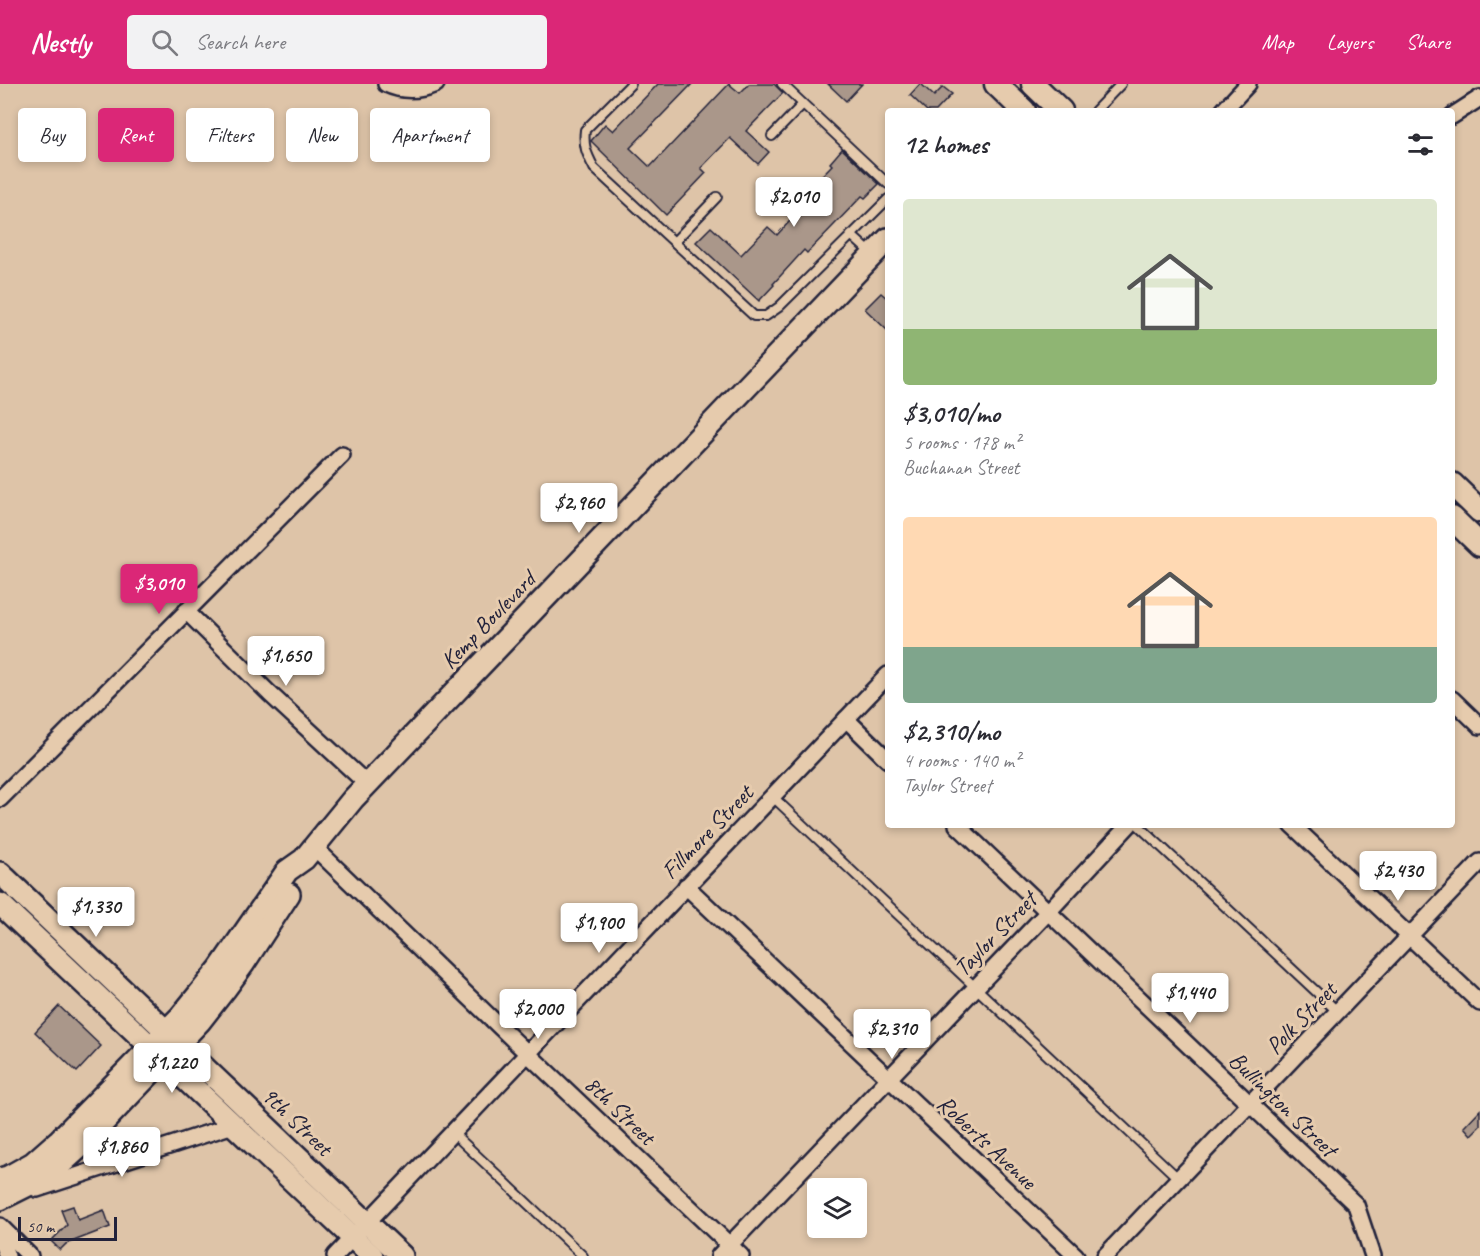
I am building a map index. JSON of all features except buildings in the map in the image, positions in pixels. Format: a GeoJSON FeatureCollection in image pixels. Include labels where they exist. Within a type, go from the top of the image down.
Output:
{"type":"FeatureCollection","features":[{"type":"Feature","properties":{"kind":"main road"},"geometry":{"type":"LineString","coordinates":[[996,84],[1015,108]]}},
{"type":"Feature","properties":{"kind":"main road"},"geometry":{"type":"LineString","coordinates":[[1017,108],[1033,85],[1058,108]]}},
{"type":"Feature","properties":{"kind":"main road","name":"Kemp Boulevard"},"geometry":{"type":"LineString","coordinates":[[0,1200],[50,1174],[81,1146],[172,1037],[200,1021],[244,963],[296,882],[309,853],[353,799],[885,242]]}},
{"type":"Feature","properties":{"kind":"main road"},"geometry":{"type":"LineString","coordinates":[[1455,487],[1480,510]]}},
{"type":"Feature","properties":{"kind":"main road"},"geometry":{"type":"LineString","coordinates":[[1455,521],[1480,545]]}},
{"type":"Feature","properties":{"kind":"main road","name":"9th Street"},"geometry":{"type":"LineString","coordinates":[[0,873],[402,1256]]}},
{"type":"Feature","properties":{"kind":"main road","name":"9th Street"},"geometry":{"type":"LineString","coordinates":[[0,904],[372,1256]]}},
{"type":"Feature","properties":{"kind":"main road","name":"Kemp Boulevard"},"geometry":{"type":"LineString","coordinates":[[0,1179],[33,1163],[157,1053]]}},
{"type":"Feature","properties":{"kind":"street"},"geometry":{"type":"LineString","coordinates":[[386,84],[397,89],[413,90],[436,84]]}},
{"type":"Feature","properties":{"kind":"street"},"geometry":{"type":"LineString","coordinates":[[1226,108],[1248,84]]}},
{"type":"Feature","properties":{"kind":"street"},"geometry":{"type":"LineString","coordinates":[[1455,114],[1480,98]]}},
{"type":"Feature","properties":{"kind":"street"},"geometry":{"type":"LineString","coordinates":[[0,799],[342,455]]}},
{"type":"Feature","properties":{"kind":"street"},"geometry":{"type":"LineString","coordinates":[[186,611],[270,694],[367,784]]}},
{"type":"Feature","properties":{"kind":"street","name":"Fillmore Street"},"geometry":{"type":"LineString","coordinates":[[335,1256],[885,678]]}},
{"type":"Feature","properties":{"kind":"street"},"geometry":{"type":"LineString","coordinates":[[1455,702],[1480,726]]}},
{"type":"Feature","properties":{"kind":"street"},"geometry":{"type":"LineString","coordinates":[[846,719],[885,757]]}},
{"type":"Feature","properties":{"kind":"street","name":"Bullington Street"},"geometry":{"type":"LineString","coordinates":[[960,828],[1356,1205],[1373,1256]]}},
{"type":"Feature","properties":{"kind":"street","name":"Taylor Street"},"geometry":{"type":"LineString","coordinates":[[730,1252],[888,1079],[1126,828]]}},
{"type":"Feature","properties":{"kind":"street"},"geometry":{"type":"LineString","coordinates":[[1295,828],[1480,1003]]}},
{"type":"Feature","properties":{"kind":"street","name":"8th Street"},"geometry":{"type":"LineString","coordinates":[[309,853],[527,1053],[730,1252]]}},
{"type":"Feature","properties":{"kind":"street","name":"Polk Street"},"geometry":{"type":"LineString","coordinates":[[1105,1256],[1480,862]]}},
{"type":"Feature","properties":{"kind":"street","name":"Roberts Avenue"},"geometry":{"type":"LineString","coordinates":[[686,886],[1076,1256]]}},
{"type":"Feature","properties":{"kind":"street","name":"Kemp Boulevard"},"geometry":{"type":"LineString","coordinates":[[0,1200],[233,1125]]}},
{"type":"Feature","properties":{"kind":"street"},"geometry":{"type":"LineString","coordinates":[[0,1226],[30,1256]]}},
{"type":"Feature","properties":{"kind":"street"},"geometry":{"type":"LineString","coordinates":[[0,1238],[7,1256]]}},
{"type":"Feature","properties":{"kind":"lane"},"geometry":{"type":"LineString","coordinates":[[631,84],[585,130],[585,149],[594,168],[754,316],[766,316],[779,307],[885,202]]}},
{"type":"Feature","properties":{"kind":"lane"},"geometry":{"type":"LineString","coordinates":[[782,84],[885,181]]}},
{"type":"Feature","properties":{"kind":"lane"},"geometry":{"type":"LineString","coordinates":[[1098,108],[1120,84]]}},
{"type":"Feature","properties":{"kind":"lane"},"geometry":{"type":"LineString","coordinates":[[772,136],[803,104]]}},
{"type":"Feature","properties":{"kind":"lane"},"geometry":{"type":"LineString","coordinates":[[674,242],[717,197]]}},
{"type":"Feature","properties":{"kind":"lane"},"geometry":{"type":"LineString","coordinates":[[851,235],[873,255]]}},
{"type":"Feature","properties":{"kind":"lane"},"geometry":{"type":"LineString","coordinates":[[772,796],[1179,1179]]}},
{"type":"Feature","properties":{"kind":"lane"},"geometry":{"type":"LineString","coordinates":[[1141,828],[1338,1012]]}},
{"type":"Feature","properties":{"kind":"lane"},"geometry":{"type":"LineString","coordinates":[[453,1132],[583,1256]]}}]}
